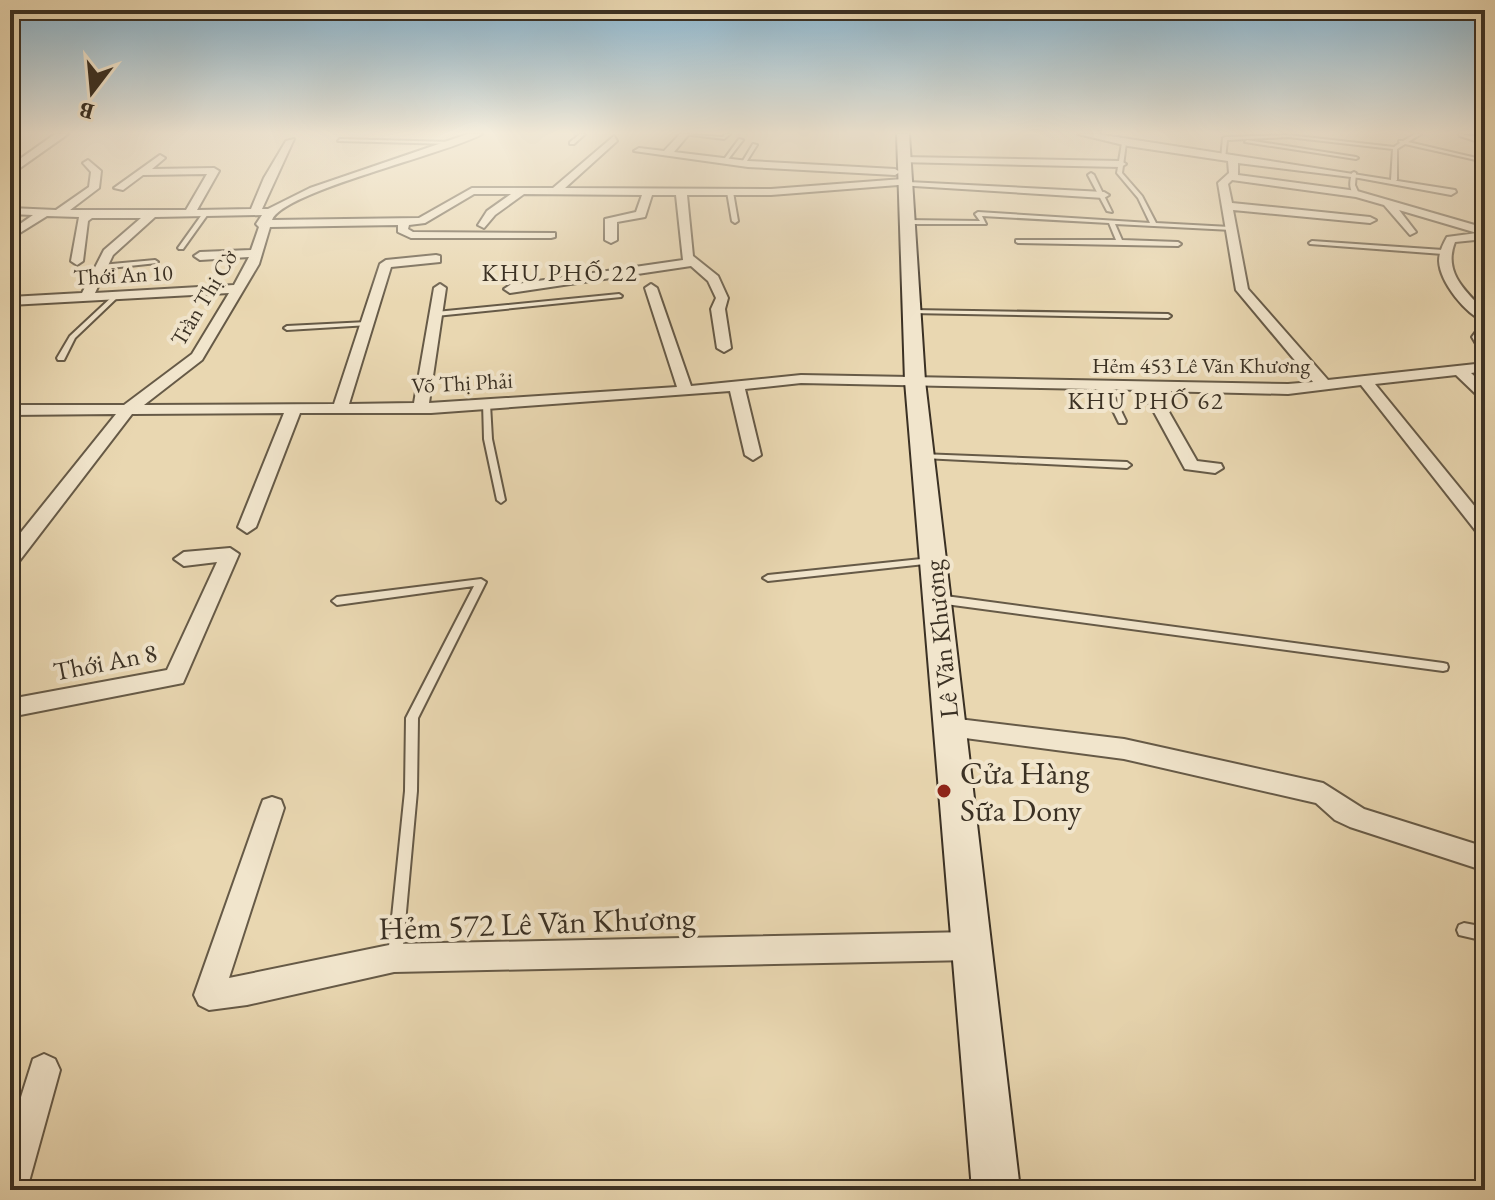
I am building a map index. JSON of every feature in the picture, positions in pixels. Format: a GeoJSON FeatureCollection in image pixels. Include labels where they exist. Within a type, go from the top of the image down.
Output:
{"type":"FeatureCollection","features":[{"type":"Feature","properties":{"kind":"main road","name":"Lê Văn Khương"},"geometry":{"type":"LineString","coordinates":[[904,190],[915,381],[996,1190]]}},
{"type":"Feature","properties":{"kind":"street"},"geometry":{"type":"LineString","coordinates":[[59,213],[91,190]]}},
{"type":"Feature","properties":{"kind":"street"},"geometry":{"type":"LineString","coordinates":[[189,214],[203,190]]}},
{"type":"Feature","properties":{"kind":"street"},"geometry":{"type":"LineString","coordinates":[[255,212],[263,190]]}},
{"type":"Feature","properties":{"kind":"street","name":"Trần Thị Cờ"},"geometry":{"type":"LineString","coordinates":[[10,559],[127,410],[197,357],[253,264],[262,224],[271,212],[314,190]]}},
{"type":"Feature","properties":{"kind":"street"},"geometry":{"type":"LineString","coordinates":[[262,224],[421,221],[472,191],[744,190]]}},
{"type":"Feature","properties":{"kind":"street"},"geometry":{"type":"LineString","coordinates":[[1068,190],[1104,195]]}},
{"type":"Feature","properties":{"kind":"street"},"geometry":{"type":"LineString","coordinates":[[1225,190],[1242,290],[1325,386]]}},
{"type":"Feature","properties":{"kind":"street"},"geometry":{"type":"LineString","coordinates":[[1326,190],[1387,202],[1485,234]]}},
{"type":"Feature","properties":{"kind":"street"},"geometry":{"type":"LineString","coordinates":[[1442,190],[1451,192]]}},
{"type":"Feature","properties":{"kind":"street"},"geometry":{"type":"LineString","coordinates":[[484,225],[491,213],[522,191]]}},
{"type":"Feature","properties":{"kind":"street"},"geometry":{"type":"LineString","coordinates":[[611,240],[611,218],[641,215],[648,191]]}},
{"type":"Feature","properties":{"kind":"street"},"geometry":{"type":"LineString","coordinates":[[681,192],[687,257],[714,279],[722,298],[718,309],[724,348]]}},
{"type":"Feature","properties":{"kind":"street"},"geometry":{"type":"LineString","coordinates":[[1387,202],[1410,232]]}},
{"type":"Feature","properties":{"kind":"street"},"geometry":{"type":"LineString","coordinates":[[1229,206],[1370,220]]}},
{"type":"Feature","properties":{"kind":"street"},"geometry":{"type":"LineString","coordinates":[[447,207],[462,209]]}},
{"type":"Feature","properties":{"kind":"street"},"geometry":{"type":"LineString","coordinates":[[10,211],[90,214],[271,212]]}},
{"type":"Feature","properties":{"kind":"street"},"geometry":{"type":"LineString","coordinates":[[477,211],[491,213]]}},
{"type":"Feature","properties":{"kind":"street"},"geometry":{"type":"LineString","coordinates":[[10,236],[44,213]]}},
{"type":"Feature","properties":{"kind":"street"},"geometry":{"type":"LineString","coordinates":[[77,261],[83,220],[90,214]]}},
{"type":"Feature","properties":{"kind":"street"},"geometry":{"type":"LineString","coordinates":[[87,297],[108,253],[152,214]]}},
{"type":"Feature","properties":{"kind":"street"},"geometry":{"type":"LineString","coordinates":[[404,222],[402,230],[411,235],[551,235]]}},
{"type":"Feature","properties":{"kind":"street"},"geometry":{"type":"LineString","coordinates":[[1485,234],[1451,239],[1443,252],[1446,273],[1485,320]]}},
{"type":"Feature","properties":{"kind":"street"},"geometry":{"type":"LineString","coordinates":[[200,256],[254,253]]}},
{"type":"Feature","properties":{"kind":"street"},"geometry":{"type":"LineString","coordinates":[[340,408],[387,262],[436,259]]}},
{"type":"Feature","properties":{"kind":"street"},"geometry":{"type":"LineString","coordinates":[[510,289],[693,262]]}},
{"type":"Feature","properties":{"kind":"street"},"geometry":{"type":"LineString","coordinates":[[421,408],[440,288]]}},
{"type":"Feature","properties":{"kind":"street"},"geometry":{"type":"LineString","coordinates":[[651,288],[660,325],[685,389]]}},
{"type":"Feature","properties":{"kind":"street","name":"Thới An 10"},"geometry":{"type":"LineString","coordinates":[[10,301],[238,289]]}},
{"type":"Feature","properties":{"kind":"street","name":"Hẻm 453 Lê Văn Khương"},"geometry":{"type":"LineString","coordinates":[[915,381],[1106,388],[1325,386],[1485,367]]}},
{"type":"Feature","properties":{"kind":"street"},"geometry":{"type":"LineString","coordinates":[[1460,370],[1485,395]]}},
{"type":"Feature","properties":{"kind":"street","name":"Võ Thị Phải"},"geometry":{"type":"LineString","coordinates":[[11,411],[421,408],[801,379],[915,381]]}},
{"type":"Feature","properties":{"kind":"street"},"geometry":{"type":"LineString","coordinates":[[1366,382],[1485,531]]}},
{"type":"Feature","properties":{"kind":"street"},"geometry":{"type":"LineString","coordinates":[[736,385],[753,455]]}},
{"type":"Feature","properties":{"kind":"street"},"geometry":{"type":"LineString","coordinates":[[1148,388],[1191,465],[1215,468]]}},
{"type":"Feature","properties":{"kind":"street"},"geometry":{"type":"LineString","coordinates":[[247,527],[294,408]]}},
{"type":"Feature","properties":{"kind":"street","name":"Thới An 8"},"geometry":{"type":"LineString","coordinates":[[10,708],[175,677],[230,554],[184,559]]}},
{"type":"Feature","properties":{"kind":"street"},"geometry":{"type":"LineString","coordinates":[[950,727],[1124,749],[1323,794],[1344,812],[1359,819],[1479,857]]}},
{"type":"Feature","properties":{"kind":"street","name":"Hẻm 572 Lê Văn Khương"},"geometry":{"type":"LineString","coordinates":[[272,808],[209,995],[247,990],[394,958],[971,946]]}},
{"type":"Feature","properties":{"kind":"street"},"geometry":{"type":"LineString","coordinates":[[10,1189],[44,1070]]}},
{"type":"Feature","properties":{"kind":"lane"},"geometry":{"type":"LineString","coordinates":[[1101,190],[1110,211]]}},
{"type":"Feature","properties":{"kind":"lane"},"geometry":{"type":"LineString","coordinates":[[1134,190],[1154,224]]}},
{"type":"Feature","properties":{"kind":"lane"},"geometry":{"type":"LineString","coordinates":[[1354,190],[1356,194]]}},
{"type":"Feature","properties":{"kind":"lane"},"geometry":{"type":"LineString","coordinates":[[730,192],[735,221]]}},
{"type":"Feature","properties":{"kind":"lane"},"geometry":{"type":"LineString","coordinates":[[181,248],[205,214]]}},
{"type":"Feature","properties":{"kind":"lane"},"geometry":{"type":"LineString","coordinates":[[906,222],[984,223],[978,214],[1230,229]]}},
{"type":"Feature","properties":{"kind":"lane"},"geometry":{"type":"LineString","coordinates":[[1111,221],[1120,242]]}},
{"type":"Feature","properties":{"kind":"lane"},"geometry":{"type":"LineString","coordinates":[[1018,241],[1178,244]]}},
{"type":"Feature","properties":{"kind":"lane"},"geometry":{"type":"LineString","coordinates":[[1312,243],[1443,252]]}},
{"type":"Feature","properties":{"kind":"lane"},"geometry":{"type":"LineString","coordinates":[[101,267],[155,262]]}},
{"type":"Feature","properties":{"kind":"lane"},"geometry":{"type":"LineString","coordinates":[[61,358],[72,337],[116,296]]}},
{"type":"Feature","properties":{"kind":"lane"},"geometry":{"type":"LineString","coordinates":[[436,314],[619,296]]}},
{"type":"Feature","properties":{"kind":"lane"},"geometry":{"type":"LineString","coordinates":[[912,312],[1168,316]]}},
{"type":"Feature","properties":{"kind":"lane"},"geometry":{"type":"LineString","coordinates":[[1485,320],[1475,337],[1485,352]]}},
{"type":"Feature","properties":{"kind":"lane"},"geometry":{"type":"LineString","coordinates":[[287,328],[367,324]]}},
{"type":"Feature","properties":{"kind":"lane"},"geometry":{"type":"LineString","coordinates":[[1106,388],[1122,421]]}},
{"type":"Feature","properties":{"kind":"lane"},"geometry":{"type":"LineString","coordinates":[[486,404],[488,439],[501,500]]}},
{"type":"Feature","properties":{"kind":"lane"},"geometry":{"type":"LineString","coordinates":[[923,456],[1127,465]]}},
{"type":"Feature","properties":{"kind":"lane"},"geometry":{"type":"LineString","coordinates":[[768,578],[933,561]]}},
{"type":"Feature","properties":{"kind":"lane"},"geometry":{"type":"LineString","coordinates":[[337,601],[481,582],[412,718],[411,791],[394,958]]}},
{"type":"Feature","properties":{"kind":"lane"},"geometry":{"type":"LineString","coordinates":[[936,599],[1443,667]]}},
{"type":"Feature","properties":{"kind":"lane"},"geometry":{"type":"LineString","coordinates":[[1464,930],[1485,934]]}},
{"type":"Feature","properties":{"kind":"place","name":"Cửa Hàng Sữa Dony"},"geometry":{"type":"Point","coordinates":[944,791]}},
{"type":"Feature","properties":{"kind":"district","name":"KHU PHỐ 22"},"geometry":{"type":"Point","coordinates":[560,272]}},
{"type":"Feature","properties":{"kind":"district","name":"KHU PHỐ 62"},"geometry":{"type":"Point","coordinates":[1146,400]}}]}
